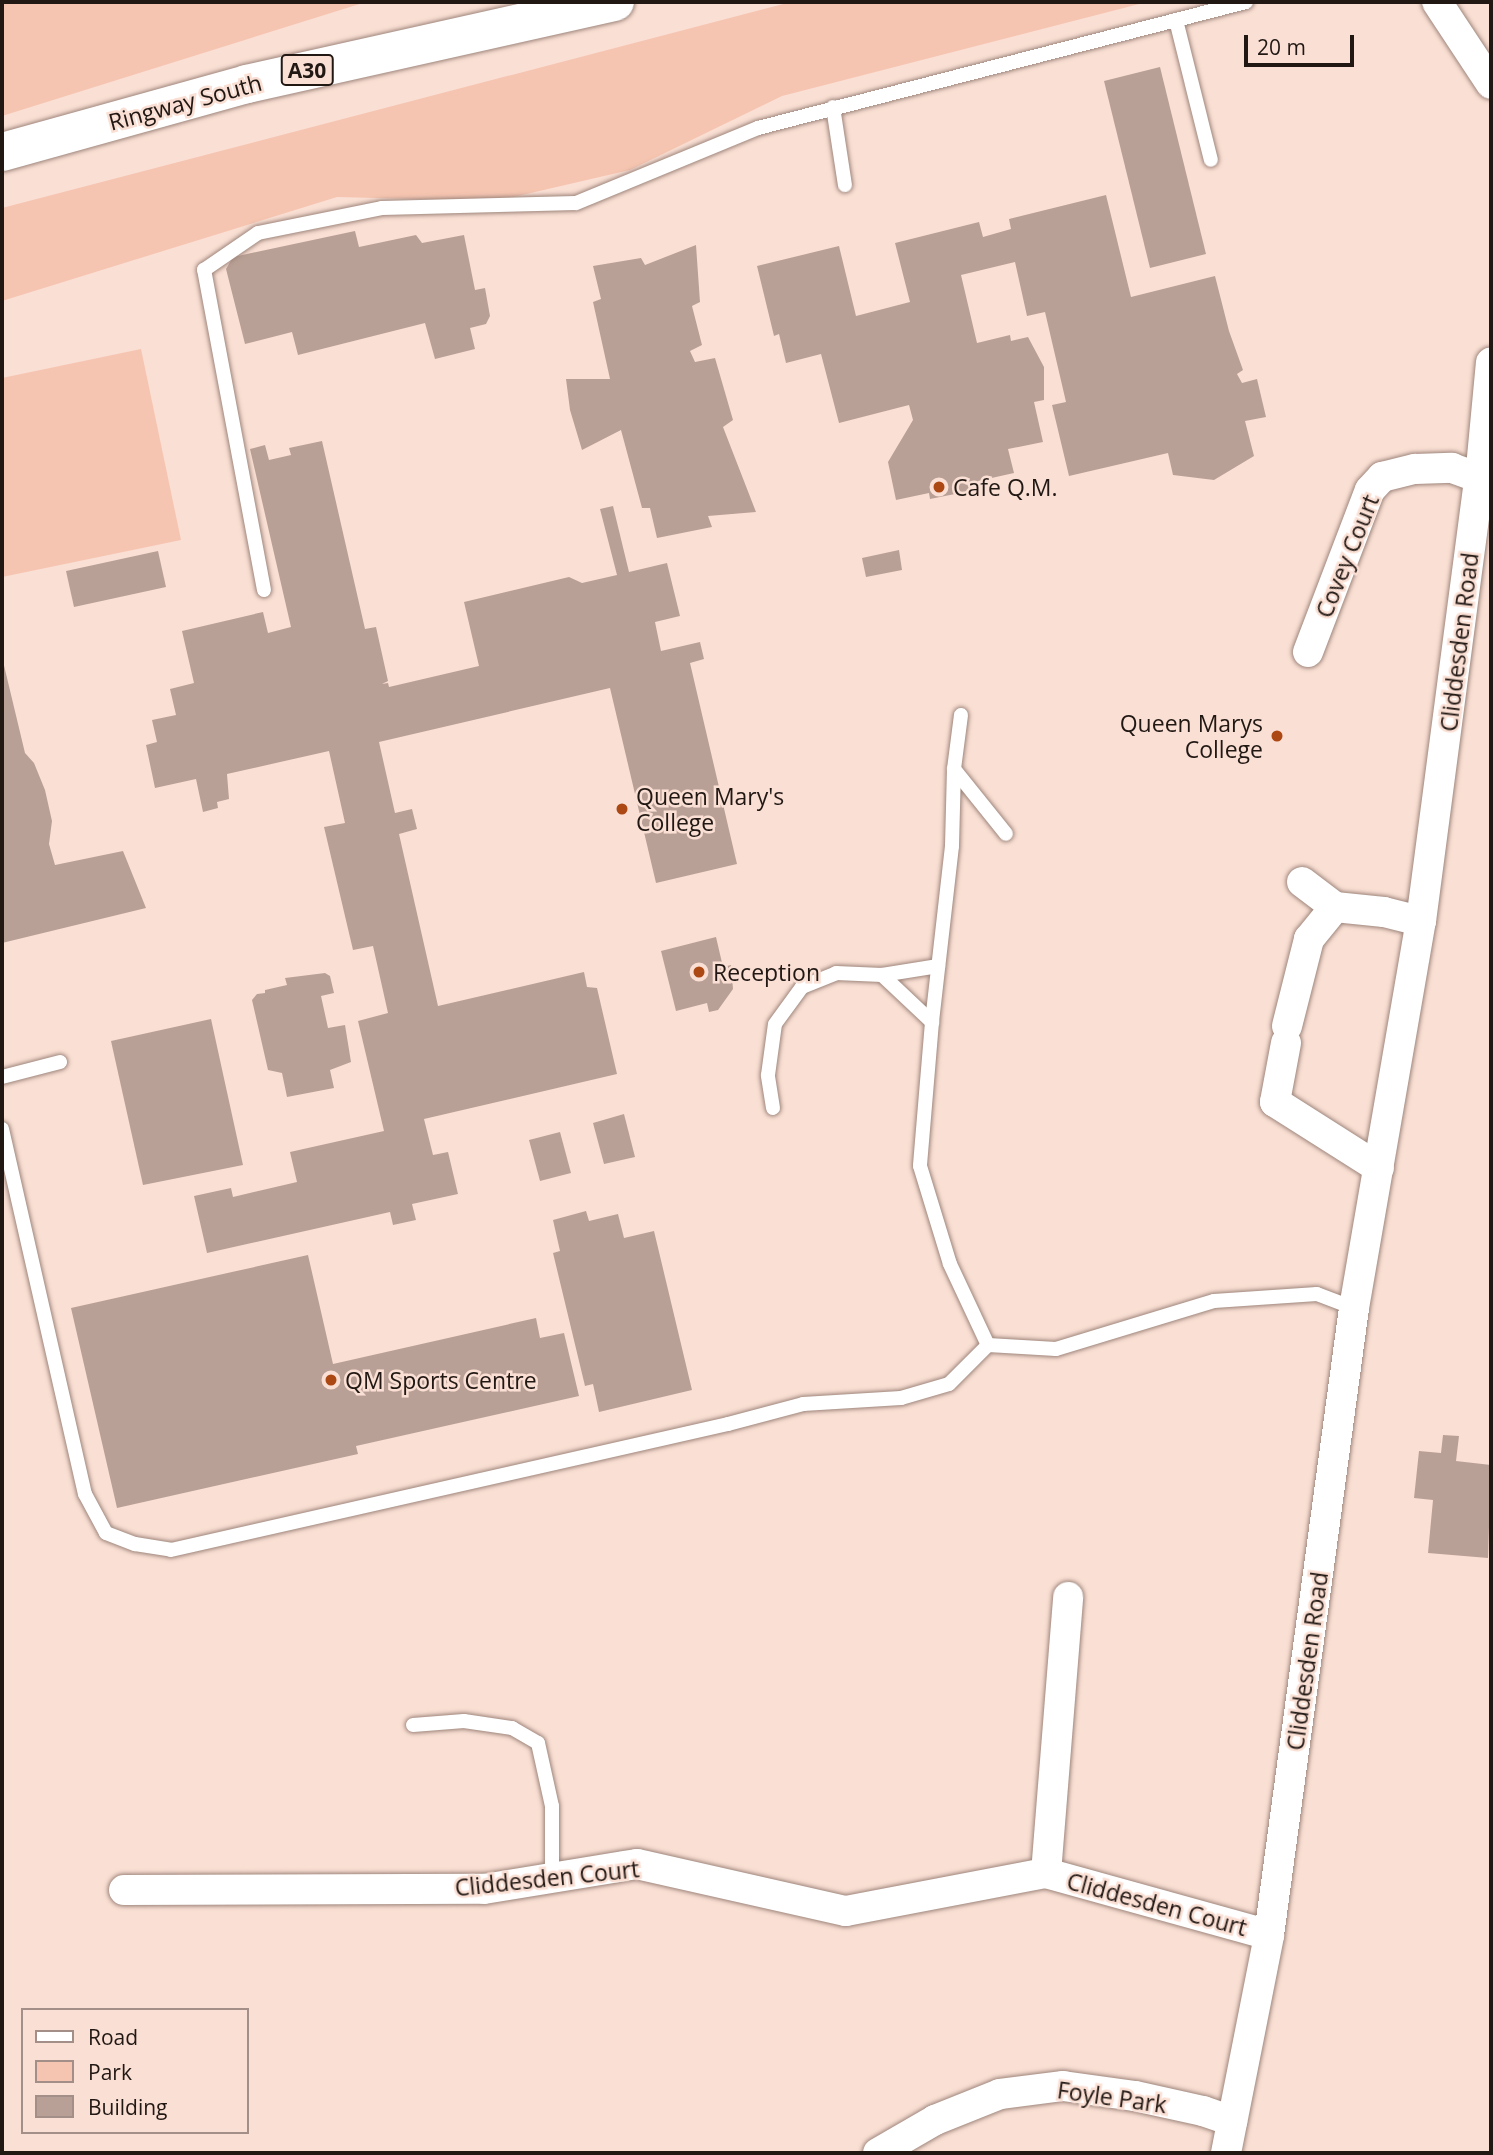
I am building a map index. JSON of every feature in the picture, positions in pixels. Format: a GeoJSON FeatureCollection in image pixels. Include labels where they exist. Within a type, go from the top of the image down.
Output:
{"type":"FeatureCollection","features":[{"type":"Feature","properties":{"kind":"main road","name":"Ringway South"},"geometry":{"type":"LineString","coordinates":[[2,152],[247,84],[615,2]]}},
{"type":"Feature","properties":{"kind":"street"},"geometry":{"type":"LineString","coordinates":[[1437,2],[1491,84]]}},
{"type":"Feature","properties":{"kind":"street","name":"Cliddesden Road"},"geometry":{"type":"LineString","coordinates":[[1226,2153],[1269,1934],[1354,1308],[1421,921],[1480,478],[1491,362]]}},
{"type":"Feature","properties":{"kind":"street","name":"Covey Court"},"geometry":{"type":"LineString","coordinates":[[1308,652],[1370,491],[1382,477],[1415,469],[1452,468],[1480,478]]}},
{"type":"Feature","properties":{"kind":"street"},"geometry":{"type":"LineString","coordinates":[[1302,883],[1335,907],[1384,912],[1421,921]]}},
{"type":"Feature","properties":{"kind":"street"},"geometry":{"type":"LineString","coordinates":[[1335,907],[1309,939],[1275,1102],[1300,1116],[1343,1148],[1379,1168]]}},
{"type":"Feature","properties":{"kind":"street","name":"Cliddesden Court"},"geometry":{"type":"LineString","coordinates":[[1046,1873],[1068,1597]]}},
{"type":"Feature","properties":{"kind":"street","name":"Cliddesden Court"},"geometry":{"type":"LineString","coordinates":[[124,1890],[484,1889],[637,1864],[846,1911],[1046,1873],[1269,1934]]}},
{"type":"Feature","properties":{"kind":"street","name":"Foyle Park"},"geometry":{"type":"LineString","coordinates":[[878,2153],[935,2120],[999,2094],[1063,2086],[1135,2096],[1232,2121]]}},
{"type":"Feature","properties":{"kind":"lane"},"geometry":{"type":"LineString","coordinates":[[264,590],[204,270],[258,233],[382,208],[576,203],[758,128],[1247,2]]}},
{"type":"Feature","properties":{"kind":"lane"},"geometry":{"type":"LineString","coordinates":[[1176,20],[1211,160]]}},
{"type":"Feature","properties":{"kind":"lane"},"geometry":{"type":"LineString","coordinates":[[833,107],[845,185]]}},
{"type":"Feature","properties":{"kind":"lane"},"geometry":{"type":"LineString","coordinates":[[961,715],[954,769],[953,846],[932,1022],[920,1166],[950,1264],[988,1345]]}},
{"type":"Feature","properties":{"kind":"lane"},"geometry":{"type":"LineString","coordinates":[[954,769],[1006,834]]}},
{"type":"Feature","properties":{"kind":"lane"},"geometry":{"type":"LineString","coordinates":[[774,1108],[768,1075],[775,1024],[802,987],[836,973],[882,975],[938,966]]}},
{"type":"Feature","properties":{"kind":"lane"},"geometry":{"type":"LineString","coordinates":[[882,975],[932,1022]]}},
{"type":"Feature","properties":{"kind":"lane"},"geometry":{"type":"LineString","coordinates":[[2,1077],[61,1062]]}},
{"type":"Feature","properties":{"kind":"lane"},"geometry":{"type":"LineString","coordinates":[[2,1129],[85,1494],[106,1533],[135,1544],[171,1550],[728,1424],[803,1404],[901,1398],[949,1384],[988,1345],[1056,1349],[1214,1301],[1317,1294],[1354,1308]]}},
{"type":"Feature","properties":{"kind":"lane"},"geometry":{"type":"LineString","coordinates":[[413,1725],[464,1721],[512,1728],[538,1743],[552,1806],[552,1878]]}},
{"type":"Feature","properties":{"kind":"green space"},"geometry":{"type":"Polygon","coordinates":[[[2,2],[366,2],[2,116],[2,2]]]}},
{"type":"Feature","properties":{"kind":"green space"},"geometry":{"type":"Polygon","coordinates":[[[791,2],[1147,2],[782,96],[630,170],[496,201],[337,197],[2,301],[2,208],[791,2]]]}},
{"type":"Feature","properties":{"kind":"green space"},"geometry":{"type":"Polygon","coordinates":[[[141,349],[181,540],[2,577],[2,378],[141,349]]]}},
{"type":"Feature","properties":{"kind":"building"},"geometry":{"type":"Polygon","coordinates":[[[1160,67],[1206,254],[1150,268],[1104,81],[1160,67]]]}},
{"type":"Feature","properties":{"kind":"building"},"geometry":{"type":"Polygon","coordinates":[[[1106,195],[1131,297],[1215,276],[1229,331],[1243,370],[1237,374],[1242,383],[1257,379],[1266,417],[1245,421],[1254,456],[1214,480],[1173,475],[1168,453],[1069,476],[1052,405],[1066,402],[1045,312],[1027,316],[1015,262],[961,275],[977,343],[1010,335],[1011,341],[1028,337],[1044,367],[1044,400],[1034,402],[1043,442],[1008,449],[1014,473],[978,481],[980,489],[930,499],[929,493],[896,500],[888,462],[913,420],[909,405],[839,423],[821,354],[786,363],[779,334],[774,336],[757,266],[839,246],[856,316],[910,302],[895,243],[979,222],[983,237],[1011,229],[1009,219],[1106,195]]]}},
{"type":"Feature","properties":{"kind":"building"},"geometry":{"type":"Polygon","coordinates":[[[355,231],[359,247],[416,235],[422,243],[464,235],[475,290],[485,288],[490,316],[486,324],[470,328],[475,349],[435,359],[425,323],[298,355],[292,332],[245,344],[226,269],[233,257],[355,231]]]}},
{"type":"Feature","properties":{"kind":"building"},"geometry":{"type":"Polygon","coordinates":[[[696,245],[700,302],[692,306],[702,345],[690,351],[695,362],[715,358],[733,420],[723,427],[756,512],[708,516],[712,527],[657,538],[650,508],[642,508],[621,430],[582,450],[570,410],[566,379],[610,379],[593,302],[601,299],[593,266],[641,258],[645,265],[696,245]]]}},
{"type":"Feature","properties":{"kind":"building"},"geometry":{"type":"Polygon","coordinates":[[[322,441],[365,629],[376,627],[388,681],[382,684],[388,683],[389,687],[479,666],[464,602],[569,577],[582,583],[617,575],[600,509],[613,506],[629,572],[667,563],[680,616],[655,622],[661,651],[700,642],[704,659],[690,663],[737,864],[656,883],[610,688],[379,742],[395,813],[412,809],[417,829],[399,834],[438,1006],[584,972],[587,987],[597,988],[617,1074],[424,1119],[433,1155],[448,1152],[458,1194],[412,1204],[416,1220],[393,1225],[390,1212],[207,1253],[194,1196],[231,1188],[233,1197],[297,1182],[290,1152],[384,1131],[358,1021],[388,1013],[373,946],[353,950],[324,827],[345,823],[329,751],[227,774],[229,799],[217,802],[218,808],[203,812],[196,779],[155,788],[146,745],[157,742],[152,720],[176,715],[170,689],[194,683],[182,631],[263,612],[268,633],[291,627],[250,449],[265,445],[269,460],[291,455],[289,448],[322,441]]]}},
{"type":"Feature","properties":{"kind":"building"},"geometry":{"type":"Polygon","coordinates":[[[899,550],[902,570],[866,577],[862,558],[899,550]]]}},
{"type":"Feature","properties":{"kind":"building"},"geometry":{"type":"Polygon","coordinates":[[[158,551],[166,587],[74,607],[66,571],[158,551]]]}},
{"type":"Feature","properties":{"kind":"building"},"geometry":{"type":"Polygon","coordinates":[[[2,657],[25,753],[34,763],[45,790],[52,821],[49,844],[55,865],[123,851],[146,908],[2,943],[2,657]]]}},
{"type":"Feature","properties":{"kind":"building","name":"Reception"},"geometry":{"type":"Polygon","coordinates":[[[716,937],[723,967],[731,965],[733,989],[718,1010],[709,1012],[707,1003],[676,1011],[661,951],[716,937]]]}},
{"type":"Feature","properties":{"kind":"building"},"geometry":{"type":"Polygon","coordinates":[[[325,973],[330,976],[334,993],[321,996],[328,1028],[345,1025],[351,1062],[330,1070],[334,1088],[287,1097],[282,1073],[268,1070],[252,1000],[257,994],[265,993],[265,990],[287,985],[285,978],[325,973]]]}},
{"type":"Feature","properties":{"kind":"building"},"geometry":{"type":"Polygon","coordinates":[[[211,1019],[243,1165],[143,1185],[111,1041],[211,1019]]]}},
{"type":"Feature","properties":{"kind":"building"},"geometry":{"type":"Polygon","coordinates":[[[624,1114],[635,1157],[604,1164],[593,1123],[624,1114]]]}},
{"type":"Feature","properties":{"kind":"building"},"geometry":{"type":"Polygon","coordinates":[[[560,1132],[571,1173],[540,1181],[529,1140],[560,1132]]]}},
{"type":"Feature","properties":{"kind":"building"},"geometry":{"type":"Polygon","coordinates":[[[586,1211],[589,1221],[618,1214],[624,1238],[654,1231],[692,1390],[599,1412],[593,1384],[585,1386],[553,1253],[560,1251],[553,1220],[586,1211]]]}},
{"type":"Feature","properties":{"kind":"building","name":"QM Sports Centre"},"geometry":{"type":"Polygon","coordinates":[[[308,1255],[333,1364],[536,1318],[540,1338],[564,1333],[579,1396],[356,1446],[358,1454],[117,1508],[71,1308],[308,1255]]]}},
{"type":"Feature","properties":{"kind":"building"},"geometry":{"type":"Polygon","coordinates":[[[1443,1435],[1459,1436],[1456,1461],[1491,1465],[1488,1558],[1428,1553],[1433,1500],[1414,1498],[1419,1451],[1441,1453],[1443,1435]]]}},
{"type":"Feature","properties":{"kind":"place","name":"Cafe Q.M."},"geometry":{"type":"Point","coordinates":[939,487]}},
{"type":"Feature","properties":{"kind":"place","name":"Queen Marys College"},"geometry":{"type":"Point","coordinates":[1277,736]}},
{"type":"Feature","properties":{"kind":"place","name":"Queen Mary's College"},"geometry":{"type":"Point","coordinates":[622,809]}},
{"type":"Feature","properties":{"kind":"place","name":"Reception"},"geometry":{"type":"Point","coordinates":[699,972]}},
{"type":"Feature","properties":{"kind":"place","name":"QM Sports Centre"},"geometry":{"type":"Point","coordinates":[331,1380]}}]}
